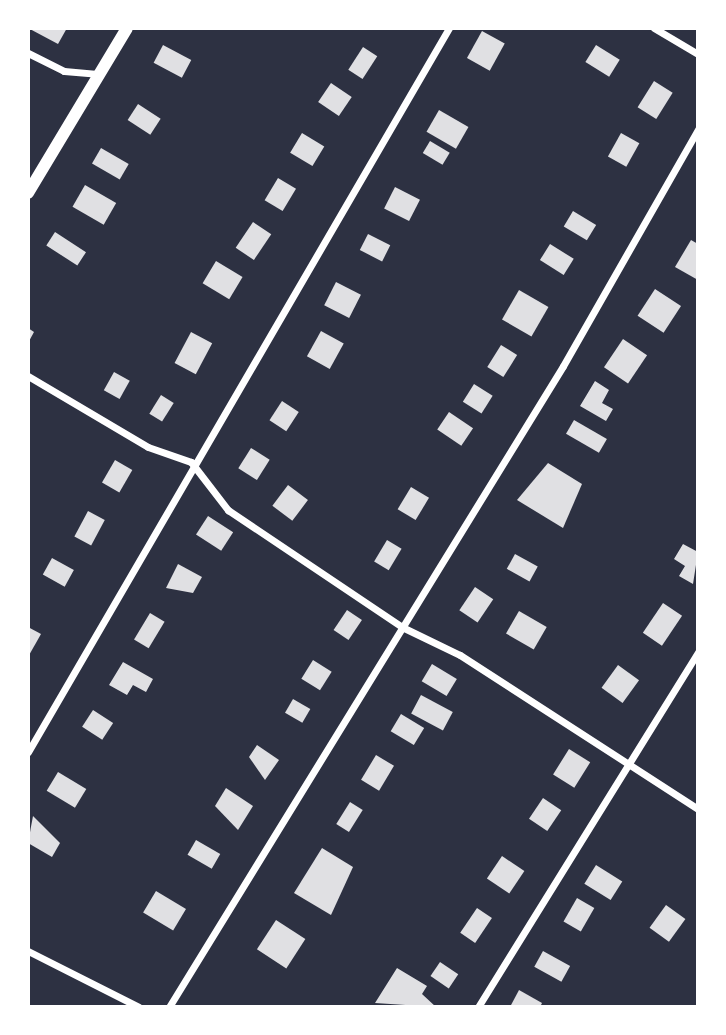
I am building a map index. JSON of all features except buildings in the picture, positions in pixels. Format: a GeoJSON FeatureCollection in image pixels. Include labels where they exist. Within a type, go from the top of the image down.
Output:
{"type":"FeatureCollection","features":[{"type":"Feature","properties":{"kind":"street"},"geometry":{"type":"LineString","coordinates":[[28,193],[127,28]]}},
{"type":"Feature","properties":{"kind":"street"},"geometry":{"type":"LineString","coordinates":[[28,752],[191,462],[449,28]]}},
{"type":"Feature","properties":{"kind":"street"},"geometry":{"type":"LineString","coordinates":[[654,28],[698,54]]}},
{"type":"Feature","properties":{"kind":"street"},"geometry":{"type":"LineString","coordinates":[[28,53],[64,71],[101,74]]}},
{"type":"Feature","properties":{"kind":"street"},"geometry":{"type":"LineString","coordinates":[[169,1007],[564,366],[698,129]]}},
{"type":"Feature","properties":{"kind":"street"},"geometry":{"type":"LineString","coordinates":[[28,376],[148,447],[191,462],[228,510],[402,627],[460,655],[698,809]]}},
{"type":"Feature","properties":{"kind":"street"},"geometry":{"type":"LineString","coordinates":[[478,1007],[626,763],[698,652]]}},
{"type":"Feature","properties":{"kind":"street"},"geometry":{"type":"LineString","coordinates":[[28,951],[139,1007]]}}]}
